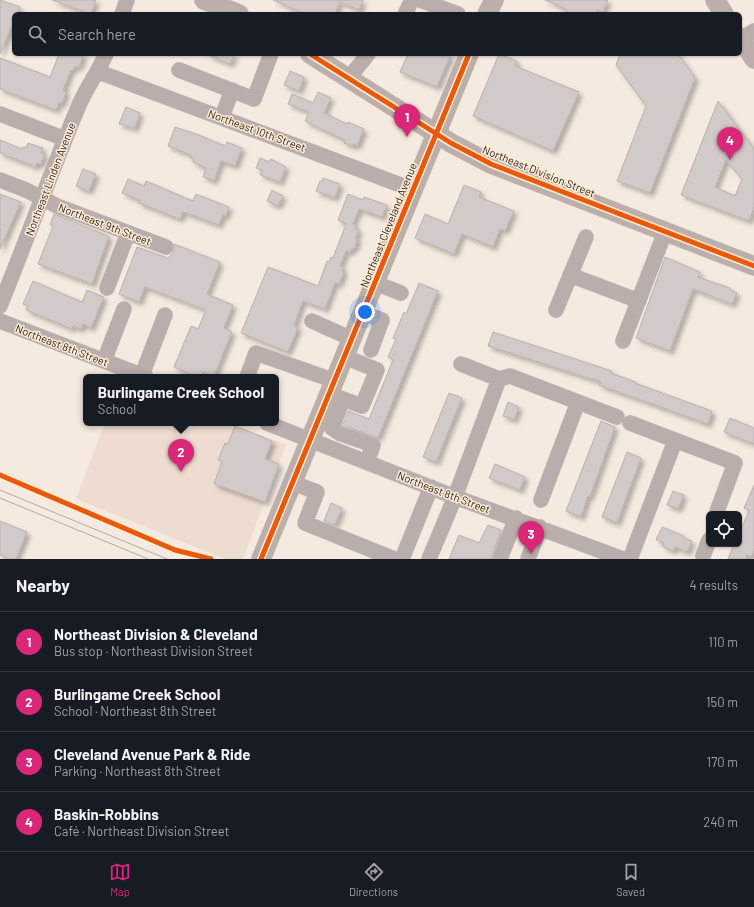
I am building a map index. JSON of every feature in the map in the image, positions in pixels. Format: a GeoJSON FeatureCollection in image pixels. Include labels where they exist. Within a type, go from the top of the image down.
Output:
{"type":"FeatureCollection","features":[{"type":"Feature","properties":{"kind":"main road"},"geometry":{"type":"LineString","coordinates":[[204,0],[235,12]]}},
{"type":"Feature","properties":{"kind":"main road"},"geometry":{"type":"LineString","coordinates":[[488,12],[494,0]]}},
{"type":"Feature","properties":{"kind":"main road"},"geometry":{"type":"LineString","coordinates":[[715,0],[723,12]]}},
{"type":"Feature","properties":{"kind":"main road"},"geometry":{"type":"LineString","coordinates":[[745,36],[754,59]]}},
{"type":"Feature","properties":{"kind":"main road","name":"Northeast Division Street"},"geometry":{"type":"LineString","coordinates":[[313,56],[471,154],[512,173],[754,266]]}},
{"type":"Feature","properties":{"kind":"main road","name":"Northeast Cleveland Avenue"},"geometry":{"type":"LineString","coordinates":[[261,559],[310,440],[336,392],[349,346],[469,56]]}},
{"type":"Feature","properties":{"kind":"street"},"geometry":{"type":"LineString","coordinates":[[123,12],[127,0]]}},
{"type":"Feature","properties":{"kind":"street"},"geometry":{"type":"LineString","coordinates":[[406,12],[412,0]]}},
{"type":"Feature","properties":{"kind":"street"},"geometry":{"type":"LineString","coordinates":[[420,0],[453,12]]}},
{"type":"Feature","properties":{"kind":"street","name":"Northeast Linden Avenue"},"geometry":{"type":"LineString","coordinates":[[0,306],[65,139],[84,94],[99,72],[105,56]]}},
{"type":"Feature","properties":{"kind":"street"},"geometry":{"type":"LineString","coordinates":[[179,70],[254,99],[270,56]]}},
{"type":"Feature","properties":{"kind":"street"},"geometry":{"type":"LineString","coordinates":[[349,78],[366,56]]}},
{"type":"Feature","properties":{"kind":"street","name":"Northeast 10th Street"},"geometry":{"type":"LineString","coordinates":[[99,72],[414,190]]}},
{"type":"Feature","properties":{"kind":"street"},"geometry":{"type":"LineString","coordinates":[[222,117],[232,90]]}},
{"type":"Feature","properties":{"kind":"street"},"geometry":{"type":"LineString","coordinates":[[0,114],[65,139]]}},
{"type":"Feature","properties":{"kind":"street","name":"Northeast 9th Street"},"geometry":{"type":"LineString","coordinates":[[0,180],[57,206],[166,247]]}},
{"type":"Feature","properties":{"kind":"street"},"geometry":{"type":"LineString","coordinates":[[623,341],[665,232]]}},
{"type":"Feature","properties":{"kind":"street"},"geometry":{"type":"LineString","coordinates":[[107,288],[128,233]]}},
{"type":"Feature","properties":{"kind":"street"},"geometry":{"type":"LineString","coordinates":[[556,310],[586,237]]}},
{"type":"Feature","properties":{"kind":"street"},"geometry":{"type":"LineString","coordinates":[[570,274],[639,301]]}},
{"type":"Feature","properties":{"kind":"street"},"geometry":{"type":"LineString","coordinates":[[375,283],[401,293]]}},
{"type":"Feature","properties":{"kind":"street"},"geometry":{"type":"LineString","coordinates":[[104,361],[124,309]]}},
{"type":"Feature","properties":{"kind":"street"},"geometry":{"type":"LineString","coordinates":[[247,374],[256,353],[362,406],[376,370],[371,350],[382,320],[363,313]]}},
{"type":"Feature","properties":{"kind":"street"},"geometry":{"type":"LineString","coordinates":[[145,374],[165,315]]}},
{"type":"Feature","properties":{"kind":"street","name":"Northeast 8th Street"},"geometry":{"type":"LineString","coordinates":[[0,321],[139,374]]}},
{"type":"Feature","properties":{"kind":"street"},"geometry":{"type":"LineString","coordinates":[[312,321],[349,346],[376,370]]}},
{"type":"Feature","properties":{"kind":"street"},"geometry":{"type":"LineString","coordinates":[[349,346],[371,350]]}},
{"type":"Feature","properties":{"kind":"street"},"geometry":{"type":"LineString","coordinates":[[461,364],[499,379],[510,376],[735,463],[717,511]]}},
{"type":"Feature","properties":{"kind":"street"},"geometry":{"type":"LineString","coordinates":[[429,559],[455,497],[499,379]]}},
{"type":"Feature","properties":{"kind":"street"},"geometry":{"type":"LineString","coordinates":[[336,392],[332,428],[341,434],[372,445],[367,462]]}},
{"type":"Feature","properties":{"kind":"street"},"geometry":{"type":"LineString","coordinates":[[541,500],[578,402]]}},
{"type":"Feature","properties":{"kind":"street","name":"Northeast 8th Street"},"geometry":{"type":"LineString","coordinates":[[275,426],[455,497],[516,518],[623,559]]}},
{"type":"Feature","properties":{"kind":"street"},"geometry":{"type":"LineString","coordinates":[[630,559],[675,441]]}},
{"type":"Feature","properties":{"kind":"street"},"geometry":{"type":"LineString","coordinates":[[293,483],[317,492],[305,523],[394,559]]}},
{"type":"Feature","properties":{"kind":"street"},"geometry":{"type":"LineString","coordinates":[[402,559],[430,487]]}},
{"type":"Feature","properties":{"kind":"street"},"geometry":{"type":"LineString","coordinates":[[500,559],[516,518]]}},
{"type":"Feature","properties":{"kind":"street"},"geometry":{"type":"LineString","coordinates":[[528,558],[540,527]]}},
{"type":"Feature","properties":{"kind":"street"},"geometry":{"type":"LineString","coordinates":[[703,556],[706,547]]}},
{"type":"Feature","properties":{"kind":"shaded area"},"geometry":{"type":"Polygon","coordinates":[[[104,426],[236,426],[286,445],[243,559],[225,559],[76,499],[104,426]]]}},
{"type":"Feature","properties":{"kind":"building"},"geometry":{"type":"Polygon","coordinates":[[[0,0],[20,7],[18,12],[12,12],[12,26],[0,54],[0,0]]]}},
{"type":"Feature","properties":{"kind":"building"},"geometry":{"type":"Polygon","coordinates":[[[52,0],[96,0],[92,12],[85,12],[52,0]]]}},
{"type":"Feature","properties":{"kind":"building"},"geometry":{"type":"Polygon","coordinates":[[[273,0],[363,0],[359,10],[340,2],[336,12],[301,12],[273,0]]]}},
{"type":"Feature","properties":{"kind":"building"},"geometry":{"type":"Polygon","coordinates":[[[545,0],[608,0],[603,12],[597,10],[596,12],[568,12],[564,8],[545,0]]]}},
{"type":"Feature","properties":{"kind":"building"},"geometry":{"type":"Polygon","coordinates":[[[58,56],[83,56],[79,67],[75,66],[73,70],[71,70],[63,90],[66,92],[62,104],[59,103],[56,110],[0,89],[0,58],[50,77],[58,56]]]}},
{"type":"Feature","properties":{"kind":"building"},"geometry":{"type":"Polygon","coordinates":[[[211,56],[234,56],[230,64],[211,56]]]}},
{"type":"Feature","properties":{"kind":"building"},"geometry":{"type":"Polygon","coordinates":[[[407,56],[450,56],[437,87],[400,72],[407,56]]]}},
{"type":"Feature","properties":{"kind":"building"},"geometry":{"type":"Polygon","coordinates":[[[498,56],[504,56],[517,61],[515,66],[579,92],[553,151],[473,116],[498,56]]]}},
{"type":"Feature","properties":{"kind":"building"},"geometry":{"type":"Polygon","coordinates":[[[619,56],[679,56],[695,78],[650,193],[617,181],[646,106],[616,65],[619,56]]]}},
{"type":"Feature","properties":{"kind":"building"},"geometry":{"type":"Polygon","coordinates":[[[290,71],[304,77],[299,91],[284,85],[290,71]]]}},
{"type":"Feature","properties":{"kind":"building"},"geometry":{"type":"Polygon","coordinates":[[[318,92],[331,98],[324,113],[347,124],[348,122],[364,129],[357,146],[354,144],[353,146],[344,143],[345,140],[305,121],[309,112],[288,104],[292,94],[313,103],[318,92]]]}},
{"type":"Feature","properties":{"kind":"building"},"geometry":{"type":"Polygon","coordinates":[[[718,101],[754,149],[754,207],[749,221],[681,195],[718,101]],[[726,160],[715,187],[735,196],[742,179],[726,160]]]}},
{"type":"Feature","properties":{"kind":"building"},"geometry":{"type":"Polygon","coordinates":[[[126,107],[140,113],[135,128],[119,124],[126,107]]]}},
{"type":"Feature","properties":{"kind":"building"},"geometry":{"type":"Polygon","coordinates":[[[175,127],[225,146],[227,142],[242,148],[235,166],[221,161],[214,181],[203,177],[206,168],[193,162],[194,159],[190,158],[191,155],[168,146],[175,127]]]}},
{"type":"Feature","properties":{"kind":"building"},"geometry":{"type":"Polygon","coordinates":[[[0,140],[22,149],[23,147],[26,148],[28,143],[43,148],[41,153],[45,154],[41,164],[37,163],[36,167],[0,153],[0,140]]]}},
{"type":"Feature","properties":{"kind":"building"},"geometry":{"type":"Polygon","coordinates":[[[260,158],[270,162],[271,159],[286,167],[280,182],[260,175],[262,170],[256,168],[260,158]]]}},
{"type":"Feature","properties":{"kind":"building"},"geometry":{"type":"Polygon","coordinates":[[[83,169],[96,174],[89,191],[76,186],[83,169]]]}},
{"type":"Feature","properties":{"kind":"building"},"geometry":{"type":"Polygon","coordinates":[[[323,178],[340,184],[335,198],[316,191],[320,181],[322,181],[323,178]]]}},
{"type":"Feature","properties":{"kind":"building"},"geometry":{"type":"Polygon","coordinates":[[[128,179],[144,186],[146,181],[193,201],[196,194],[229,207],[226,216],[223,215],[219,225],[183,212],[180,219],[139,203],[140,200],[122,193],[128,179]]]}},
{"type":"Feature","properties":{"kind":"building"},"geometry":{"type":"Polygon","coordinates":[[[464,185],[481,192],[479,197],[514,211],[505,231],[500,229],[493,247],[462,234],[454,254],[415,238],[425,214],[448,224],[464,185]]]}},
{"type":"Feature","properties":{"kind":"building"},"geometry":{"type":"Polygon","coordinates":[[[272,190],[283,196],[278,206],[267,201],[272,190]]]}},
{"type":"Feature","properties":{"kind":"building"},"geometry":{"type":"Polygon","coordinates":[[[0,194],[21,202],[0,249],[0,194]]]}},
{"type":"Feature","properties":{"kind":"building"},"geometry":{"type":"Polygon","coordinates":[[[348,194],[363,200],[364,197],[387,205],[382,217],[359,209],[353,224],[356,226],[355,229],[359,230],[355,239],[358,239],[354,249],[350,252],[346,251],[340,266],[343,267],[342,271],[344,272],[339,284],[335,283],[325,309],[303,301],[294,326],[298,327],[288,352],[241,333],[268,267],[318,286],[327,261],[329,262],[331,257],[333,258],[346,224],[338,220],[348,194]]]}},
{"type":"Feature","properties":{"kind":"building"},"geometry":{"type":"Polygon","coordinates":[[[54,214],[109,236],[92,284],[38,264],[53,226],[50,225],[54,214]]]}},
{"type":"Feature","properties":{"kind":"building"},"geometry":{"type":"Polygon","coordinates":[[[174,244],[220,262],[207,294],[233,305],[224,328],[232,332],[215,374],[203,372],[202,374],[191,374],[174,367],[191,326],[198,329],[206,310],[145,287],[139,302],[119,294],[137,247],[168,258],[174,251],[174,244]]]}},
{"type":"Feature","properties":{"kind":"building"},"geometry":{"type":"Polygon","coordinates":[[[665,257],[700,272],[698,277],[730,288],[730,290],[737,293],[732,304],[693,289],[670,351],[636,338],[665,257]]]}},
{"type":"Feature","properties":{"kind":"building"},"geometry":{"type":"Polygon","coordinates":[[[33,281],[82,302],[87,290],[104,297],[91,328],[83,324],[81,329],[73,326],[72,329],[26,310],[28,306],[23,304],[33,281]]]}},
{"type":"Feature","properties":{"kind":"building"},"geometry":{"type":"Polygon","coordinates":[[[419,283],[438,291],[378,438],[345,426],[343,424],[348,411],[369,419],[393,360],[388,357],[396,339],[393,338],[404,312],[406,314],[419,283]]]}},
{"type":"Feature","properties":{"kind":"building"},"geometry":{"type":"Polygon","coordinates":[[[493,332],[612,371],[611,373],[636,382],[635,383],[712,411],[708,424],[599,385],[601,382],[488,346],[493,332]]]}},
{"type":"Feature","properties":{"kind":"building"},"geometry":{"type":"Polygon","coordinates":[[[449,393],[462,398],[436,462],[423,457],[449,393]]]}},
{"type":"Feature","properties":{"kind":"building"},"geometry":{"type":"Polygon","coordinates":[[[508,402],[519,407],[514,420],[503,416],[508,402]]]}},
{"type":"Feature","properties":{"kind":"building"},"geometry":{"type":"Polygon","coordinates":[[[730,418],[754,428],[754,444],[724,432],[730,418]]]}},
{"type":"Feature","properties":{"kind":"building"},"geometry":{"type":"Polygon","coordinates":[[[601,421],[615,427],[590,497],[588,496],[581,517],[566,511],[601,421]]]}},
{"type":"Feature","properties":{"kind":"building"},"geometry":{"type":"Polygon","coordinates":[[[235,426],[272,441],[265,459],[279,464],[265,502],[214,484],[222,461],[218,460],[225,443],[228,444],[235,426]]]}},
{"type":"Feature","properties":{"kind":"building"},"geometry":{"type":"Polygon","coordinates":[[[627,452],[641,458],[617,523],[602,517],[627,452]]]}},
{"type":"Feature","properties":{"kind":"building"},"geometry":{"type":"Polygon","coordinates":[[[495,464],[525,477],[520,490],[489,478],[495,464]]]}},
{"type":"Feature","properties":{"kind":"building"},"geometry":{"type":"Polygon","coordinates":[[[754,485],[754,551],[751,557],[747,555],[746,559],[728,559],[733,547],[742,547],[742,527],[749,510],[744,508],[754,485]]]}},
{"type":"Feature","properties":{"kind":"building"},"geometry":{"type":"Polygon","coordinates":[[[673,491],[684,495],[678,509],[667,505],[673,491]]]}},
{"type":"Feature","properties":{"kind":"building"},"geometry":{"type":"Polygon","coordinates":[[[331,503],[342,508],[335,525],[324,521],[331,503]]]}},
{"type":"Feature","properties":{"kind":"building"},"geometry":{"type":"Polygon","coordinates":[[[0,521],[27,532],[16,559],[10,559],[0,555],[0,521]]]}},
{"type":"Feature","properties":{"kind":"building"},"geometry":{"type":"Polygon","coordinates":[[[488,525],[501,530],[491,559],[449,559],[459,535],[479,543],[488,525]]]}},
{"type":"Feature","properties":{"kind":"building"},"geometry":{"type":"Polygon","coordinates":[[[662,527],[692,541],[687,552],[675,547],[673,551],[662,546],[664,543],[656,540],[662,527]]]}},
{"type":"Feature","properties":{"kind":"tram line"},"geometry":{"type":"LineString","coordinates":[[0,490],[167,559]]}},
{"type":"Feature","properties":{"kind":"tram line"},"geometry":{"type":"LineString","coordinates":[[0,498],[148,559]]}},
{"type":"Feature","properties":{"kind":"cycle path"},"geometry":{"type":"LineString","coordinates":[[313,56],[451,143],[491,164],[754,266]]}},
{"type":"Feature","properties":{"kind":"cycle path"},"geometry":{"type":"LineString","coordinates":[[261,559],[468,56]]}},
{"type":"Feature","properties":{"kind":"cycle path"},"geometry":{"type":"LineString","coordinates":[[0,475],[175,550],[211,559]]}},
{"type":"Feature","properties":{"kind":"place","name":"Northeast Division & Cleveland"},"geometry":{"type":"Point","coordinates":[407,137]}},
{"type":"Feature","properties":{"kind":"place","name":"Baskin-Robbins"},"geometry":{"type":"Point","coordinates":[730,160]}},
{"type":"Feature","properties":{"kind":"place","name":"Burlingame Creek School"},"geometry":{"type":"Point","coordinates":[181,472]}},
{"type":"Feature","properties":{"kind":"place","name":"Cleveland Avenue Park & Ride"},"geometry":{"type":"Point","coordinates":[531,554]}}]}
